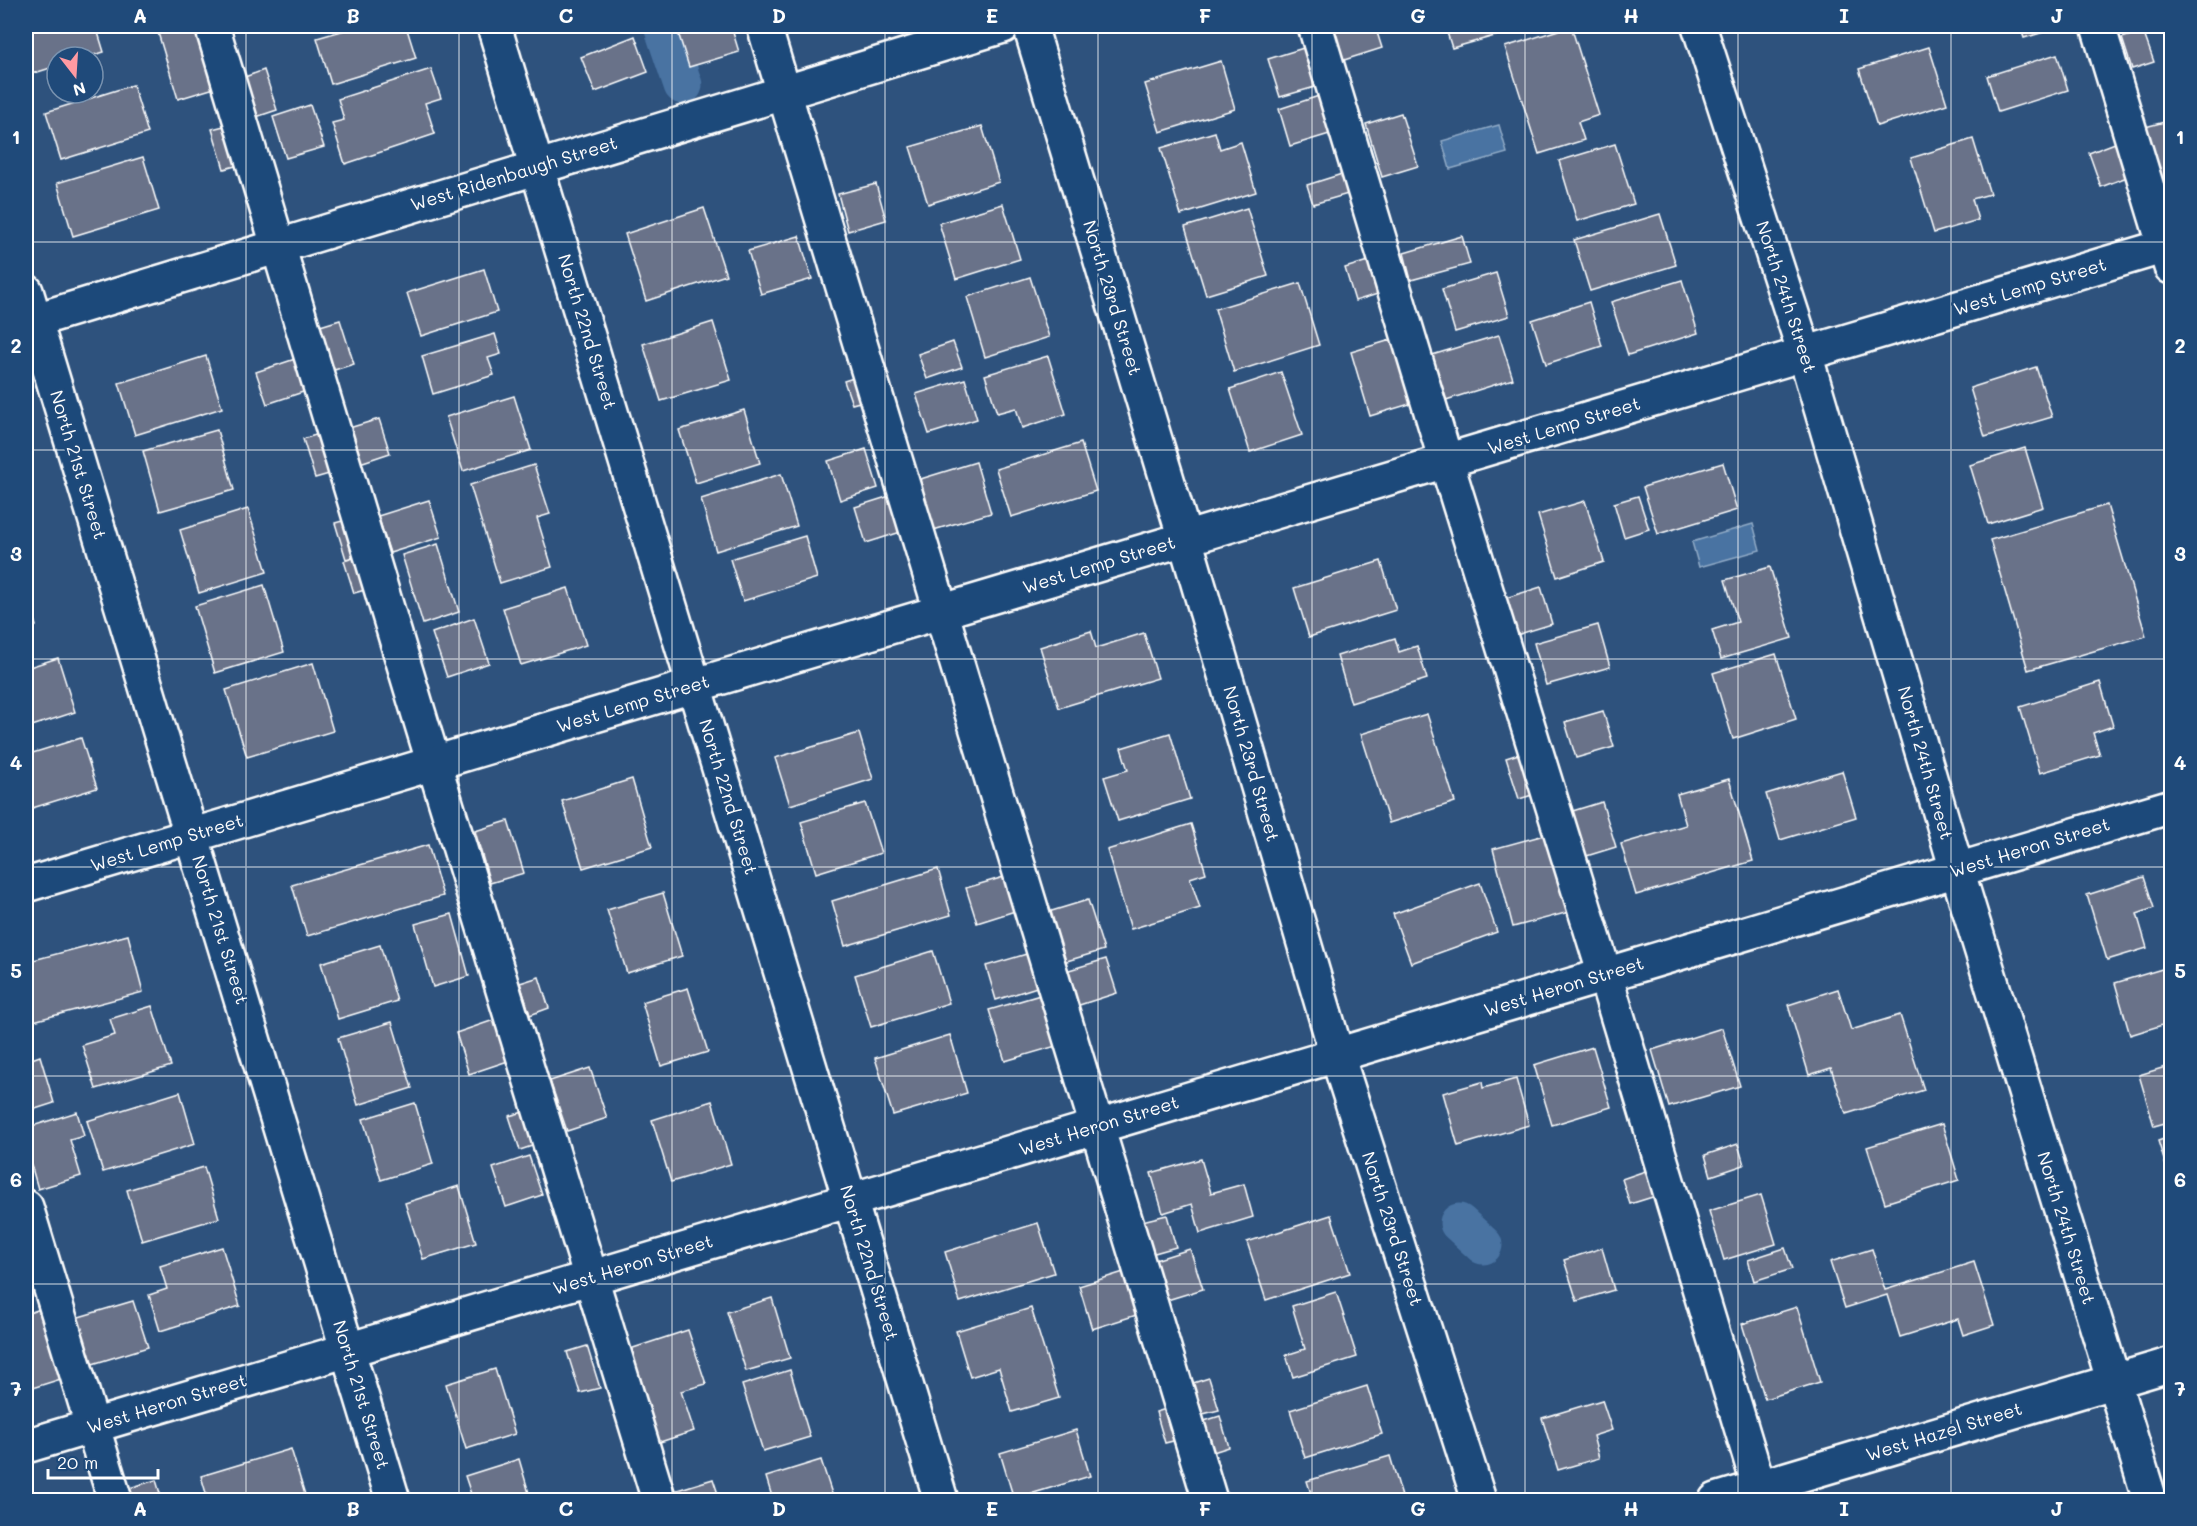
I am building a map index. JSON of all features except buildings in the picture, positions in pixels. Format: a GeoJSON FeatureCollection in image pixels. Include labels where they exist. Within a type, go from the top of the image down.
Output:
{"type":"FeatureCollection","features":[{"type":"Feature","properties":{"kind":"street"},"geometry":{"type":"LineString","coordinates":[[212,26],[659,1500]]}},
{"type":"Feature","properties":{"kind":"street","name":"North 22nd Street"},"geometry":{"type":"LineString","coordinates":[[494,26],[941,1500]]}},
{"type":"Feature","properties":{"kind":"street"},"geometry":{"type":"LineString","coordinates":[[764,26],[1210,1500]]}},
{"type":"Feature","properties":{"kind":"street","name":"West Ridenbaugh Street"},"geometry":{"type":"LineString","coordinates":[[29,311],[279,246],[1004,26]]}},
{"type":"Feature","properties":{"kind":"street","name":"North 23rd Street"},"geometry":{"type":"LineString","coordinates":[[1030,26],[1185,539],[1337,1055],[1479,1500]]}},
{"type":"Feature","properties":{"kind":"street"},"geometry":{"type":"LineString","coordinates":[[1316,26],[1761,1494]]}},
{"type":"Feature","properties":{"kind":"street","name":"North 24th Street"},"geometry":{"type":"LineString","coordinates":[[1699,26],[1805,354],[1957,870],[2150,1500]]}},
{"type":"Feature","properties":{"kind":"street"},"geometry":{"type":"LineString","coordinates":[[2098,26],[2169,253]]}},
{"type":"Feature","properties":{"kind":"street","name":"West Lemp Street"},"geometry":{"type":"LineString","coordinates":[[26,885],[1805,354],[2169,253]]}},
{"type":"Feature","properties":{"kind":"street","name":"North 21st Street"},"geometry":{"type":"LineString","coordinates":[[29,311],[393,1500]]}},
{"type":"Feature","properties":{"kind":"street","name":"West Heron Street"},"geometry":{"type":"LineString","coordinates":[[26,1446],[2172,806]]}},
{"type":"Feature","properties":{"kind":"street"},"geometry":{"type":"LineString","coordinates":[[26,1207],[115,1500]]}},
{"type":"Feature","properties":{"kind":"street","name":"West Hazel Street"},"geometry":{"type":"LineString","coordinates":[[1716,1500],[1761,1494],[2172,1364]]}},
{"type":"Feature","properties":{"kind":"water"},"geometry":{"type":"Polygon","coordinates":[[[1499,125],[1507,153],[1450,169],[1442,141],[1499,125]]]}},
{"type":"Feature","properties":{"kind":"water"},"geometry":{"type":"Polygon","coordinates":[[[1753,524],[1760,550],[1699,567],[1692,542],[1753,524]]]}},
{"type":"Feature","properties":{"kind":"waterway"},"geometry":{"type":"LineString","coordinates":[[663,26],[683,85]]}},
{"type":"Feature","properties":{"kind":"waterway"},"geometry":{"type":"LineString","coordinates":[[1459,1223],[1483,1245]]}}]}
